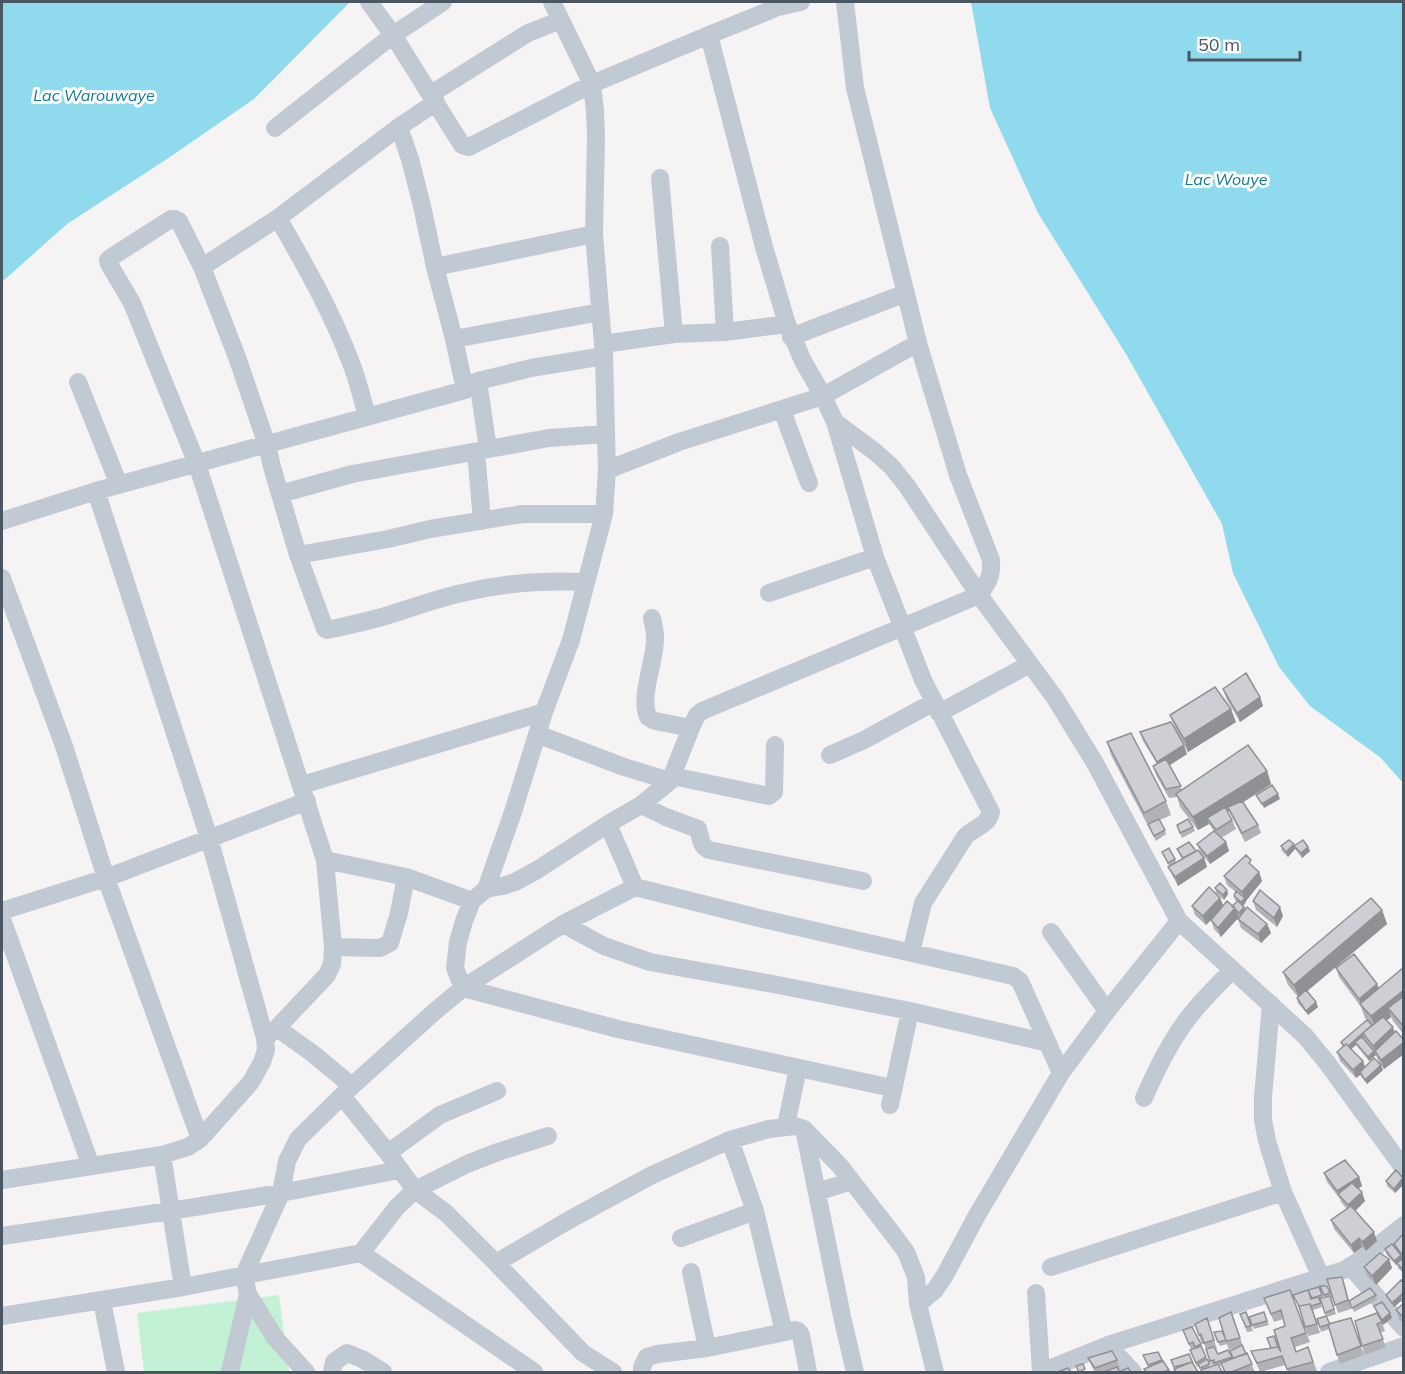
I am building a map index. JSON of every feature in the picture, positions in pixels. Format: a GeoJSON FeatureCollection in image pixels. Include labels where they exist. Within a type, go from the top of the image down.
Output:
{"type":"FeatureCollection","features":[{"type":"Feature","properties":{"kind":"street"},"geometry":{"type":"LineString","coordinates":[[369,2],[393,35],[462,145],[469,147],[592,84],[778,7],[801,2]]}},
{"type":"Feature","properties":{"kind":"street"},"geometry":{"type":"LineString","coordinates":[[275,128],[393,35],[443,2]]}},
{"type":"Feature","properties":{"kind":"street"},"geometry":{"type":"LineString","coordinates":[[463,988],[455,968],[458,942],[513,812],[544,712],[571,640],[604,514],[607,470],[606,434],[603,350],[594,234],[596,136],[592,84],[552,2]]}},
{"type":"Feature","properties":{"kind":"street"},"geometry":{"type":"LineString","coordinates":[[326,860],[479,895],[515,882],[641,805],[671,778],[697,715],[702,711],[979,595],[987,585],[992,572],[991,560],[958,475],[918,343],[855,88],[845,2]]}},
{"type":"Feature","properties":{"kind":"street"},"geometry":{"type":"LineString","coordinates":[[202,267],[278,218],[399,127],[433,98],[528,33],[561,20]]}},
{"type":"Feature","properties":{"kind":"street"},"geometry":{"type":"LineString","coordinates":[[709,35],[758,226],[789,330],[835,422],[875,556],[923,680],[991,812],[986,822],[965,837],[923,903],[911,952]]}},
{"type":"Feature","properties":{"kind":"street"},"geometry":{"type":"LineString","coordinates":[[399,127],[410,159],[454,339],[472,385],[482,450],[482,521]]}},
{"type":"Feature","properties":{"kind":"street"},"geometry":{"type":"LineString","coordinates":[[660,178],[674,334]]}},
{"type":"Feature","properties":{"kind":"street"},"geometry":{"type":"LineString","coordinates":[[278,218],[313,279],[335,325],[352,364],[367,416]]}},
{"type":"Feature","properties":{"kind":"street"},"geometry":{"type":"LineString","coordinates":[[2,1180],[162,1155],[188,1147],[200,1139],[251,1082],[262,1062],[271,1033],[327,975],[332,964],[333,947],[326,860],[305,793],[197,464],[135,312],[108,260],[171,219],[179,221],[202,267],[237,357],[267,445],[298,555],[323,627],[327,630],[483,588],[520,582],[586,582]]}},
{"type":"Feature","properties":{"kind":"street"},"geometry":{"type":"LineString","coordinates":[[435,267],[594,234]]}},
{"type":"Feature","properties":{"kind":"street"},"geometry":{"type":"LineString","coordinates":[[720,246],[725,332]]}},
{"type":"Feature","properties":{"kind":"street"},"geometry":{"type":"LineString","coordinates":[[2,521],[96,491],[267,445],[531,368],[674,334],[789,330],[906,293]]}},
{"type":"Feature","properties":{"kind":"street"},"geometry":{"type":"LineString","coordinates":[[454,339],[600,312]]}},
{"type":"Feature","properties":{"kind":"street"},"geometry":{"type":"LineString","coordinates":[[607,470],[679,442],[823,396],[918,343]]}},
{"type":"Feature","properties":{"kind":"street"},"geometry":{"type":"LineString","coordinates":[[78,382],[119,485]]}},
{"type":"Feature","properties":{"kind":"street"},"geometry":{"type":"LineString","coordinates":[[782,410],[809,483]]}},
{"type":"Feature","properties":{"kind":"street"},"geometry":{"type":"LineString","coordinates":[[835,422],[891,466],[907,486],[979,595],[1055,698],[1095,763],[1179,921],[1305,1036],[1404,1169]]}},
{"type":"Feature","properties":{"kind":"street"},"geometry":{"type":"LineString","coordinates":[[280,494],[352,474],[482,450],[549,438],[606,434]]}},
{"type":"Feature","properties":{"kind":"street"},"geometry":{"type":"LineString","coordinates":[[96,491],[271,1033],[312,1053],[347,1091],[399,1170],[415,1190],[446,1213],[583,1353],[613,1372]]}},
{"type":"Feature","properties":{"kind":"street"},"geometry":{"type":"LineString","coordinates":[[298,555],[430,529],[526,514],[604,514]]}},
{"type":"Feature","properties":{"kind":"street"},"geometry":{"type":"LineString","coordinates":[[769,593],[875,556]]}},
{"type":"Feature","properties":{"kind":"street"},"geometry":{"type":"LineString","coordinates":[[2,578],[64,746],[106,878],[200,1139]]}},
{"type":"Feature","properties":{"kind":"street"},"geometry":{"type":"LineString","coordinates":[[652,618],[656,634],[645,711],[648,717],[655,721],[691,728]]}},
{"type":"Feature","properties":{"kind":"street"},"geometry":{"type":"LineString","coordinates":[[830,755],[1030,664]]}},
{"type":"Feature","properties":{"kind":"street"},"geometry":{"type":"LineString","coordinates":[[2,911],[106,878],[209,838],[305,793],[544,712]]}},
{"type":"Feature","properties":{"kind":"street"},"geometry":{"type":"LineString","coordinates":[[537,734],[624,767],[769,796],[774,792],[776,745]]}},
{"type":"Feature","properties":{"kind":"street"},"geometry":{"type":"LineString","coordinates":[[641,805],[698,830],[702,844],[709,850],[863,881]]}},
{"type":"Feature","properties":{"kind":"street"},"geometry":{"type":"LineString","coordinates":[[608,824],[635,887]]}},
{"type":"Feature","properties":{"kind":"street"},"geometry":{"type":"LineString","coordinates":[[333,947],[380,948],[390,943],[406,877]]}},
{"type":"Feature","properties":{"kind":"street"},"geometry":{"type":"LineString","coordinates":[[306,1372],[274,1338],[248,1294],[244,1275],[281,1193],[287,1161],[298,1139],[347,1091],[463,988],[562,924],[635,887],[1013,976],[1017,978],[1061,1073]]}},
{"type":"Feature","properties":{"kind":"street"},"geometry":{"type":"LineString","coordinates":[[2,919],[91,1166]]}},
{"type":"Feature","properties":{"kind":"street"},"geometry":{"type":"LineString","coordinates":[[918,1304],[935,1290],[945,1275],[976,1216],[1061,1073],[1179,921]]}},
{"type":"Feature","properties":{"kind":"street"},"geometry":{"type":"LineString","coordinates":[[562,924],[604,946],[650,962],[910,1011],[1048,1043]]}},
{"type":"Feature","properties":{"kind":"street"},"geometry":{"type":"LineString","coordinates":[[1051,932],[1107,1011]]}},
{"type":"Feature","properties":{"kind":"street"},"geometry":{"type":"LineString","coordinates":[[1144,1098],[1174,1037],[1193,1012],[1232,970]]}},
{"type":"Feature","properties":{"kind":"street"},"geometry":{"type":"LineString","coordinates":[[463,988],[618,1029],[798,1068],[891,1097],[910,1011]]}},
{"type":"Feature","properties":{"kind":"street"},"geometry":{"type":"LineString","coordinates":[[1271,1004],[1263,1120],[1283,1192],[1321,1277]]}},
{"type":"Feature","properties":{"kind":"street"},"geometry":{"type":"LineString","coordinates":[[798,1068],[795,1128],[817,1192],[855,1372]]}},
{"type":"Feature","properties":{"kind":"street"},"geometry":{"type":"LineString","coordinates":[[388,1153],[440,1115],[497,1091]]}},
{"type":"Feature","properties":{"kind":"street"},"geometry":{"type":"LineString","coordinates":[[496,1263],[652,1175],[730,1140],[769,1129],[795,1128],[840,1166],[906,1252],[916,1277],[918,1304],[935,1372]]}},
{"type":"Feature","properties":{"kind":"street"},"geometry":{"type":"LineString","coordinates":[[2,1316],[183,1287],[361,1253],[397,1207],[415,1190],[468,1164],[548,1136]]}},
{"type":"Feature","properties":{"kind":"street"},"geometry":{"type":"LineString","coordinates":[[730,1140],[755,1211],[784,1332]]}},
{"type":"Feature","properties":{"kind":"street"},"geometry":{"type":"LineString","coordinates":[[162,1155],[183,1287]]}},
{"type":"Feature","properties":{"kind":"street"},"geometry":{"type":"LineString","coordinates":[[2,1236],[281,1193],[399,1170]]}},
{"type":"Feature","properties":{"kind":"street"},"geometry":{"type":"LineString","coordinates":[[817,1192],[852,1181]]}},
{"type":"Feature","properties":{"kind":"street"},"geometry":{"type":"LineString","coordinates":[[1051,1267],[1283,1192]]}},
{"type":"Feature","properties":{"kind":"street"},"geometry":{"type":"LineString","coordinates":[[681,1238],[755,1211]]}},
{"type":"Feature","properties":{"kind":"street"},"geometry":{"type":"LineString","coordinates":[[1036,1293],[1041,1372],[1108,1345],[1351,1267],[1404,1225]]}},
{"type":"Feature","properties":{"kind":"street"},"geometry":{"type":"LineString","coordinates":[[361,1253],[534,1372]]}},
{"type":"Feature","properties":{"kind":"street"},"geometry":{"type":"LineString","coordinates":[[1351,1267],[1404,1328]]}},
{"type":"Feature","properties":{"kind":"street"},"geometry":{"type":"LineString","coordinates":[[691,1272],[707,1348]]}},
{"type":"Feature","properties":{"kind":"street"},"geometry":{"type":"LineString","coordinates":[[230,1372],[248,1294]]}},
{"type":"Feature","properties":{"kind":"street"},"geometry":{"type":"LineString","coordinates":[[102,1301],[116,1372]]}},
{"type":"Feature","properties":{"kind":"street"},"geometry":{"type":"LineString","coordinates":[[642,1372],[647,1357],[707,1348],[795,1330],[801,1335],[808,1372]]}},
{"type":"Feature","properties":{"kind":"street"},"geometry":{"type":"LineString","coordinates":[[1108,1345],[1133,1372]]}},
{"type":"Feature","properties":{"kind":"street"},"geometry":{"type":"LineString","coordinates":[[1329,1372],[1367,1366],[1404,1346]]}},
{"type":"Feature","properties":{"kind":"street"},"geometry":{"type":"LineString","coordinates":[[332,1372],[334,1362],[347,1353],[383,1372]]}},
{"type":"Feature","properties":{"kind":"green space"},"geometry":{"type":"Polygon","coordinates":[[[279,1295],[289,1372],[144,1372],[137,1313],[279,1295]]]}},
{"type":"Feature","properties":{"kind":"water","name":"Lac Warouwaye"},"geometry":{"type":"Polygon","coordinates":[[[2,2],[349,3],[254,99],[67,224],[2,282],[2,2]]]}},
{"type":"Feature","properties":{"kind":"water","name":"Lac Wouye"},"geometry":{"type":"Polygon","coordinates":[[[971,2],[1403,2],[1403,783],[1381,758],[1310,706],[1279,667],[1233,573],[1222,524],[1126,354],[1038,213],[990,108],[971,2]]]}},
{"type":"Feature","properties":{"kind":"building"},"geometry":{"type":"Polygon","coordinates":[[[1246,673],[1260,697],[1237,713],[1223,689],[1246,673]]]}},
{"type":"Feature","properties":{"kind":"building"},"geometry":{"type":"Polygon","coordinates":[[[1215,687],[1231,709],[1184,739],[1170,715],[1215,687]]]}},
{"type":"Feature","properties":{"kind":"building"},"geometry":{"type":"Polygon","coordinates":[[[1171,722],[1184,745],[1157,762],[1140,732],[1171,722]]]}},
{"type":"Feature","properties":{"kind":"building"},"geometry":{"type":"Polygon","coordinates":[[[1131,733],[1166,801],[1144,813],[1107,742],[1131,733]]]}},
{"type":"Feature","properties":{"kind":"building"},"geometry":{"type":"Polygon","coordinates":[[[1248,745],[1267,771],[1193,817],[1176,794],[1248,745]]]}},
{"type":"Feature","properties":{"kind":"building"},"geometry":{"type":"Polygon","coordinates":[[[1166,759],[1181,786],[1166,789],[1153,766],[1166,759]]]}},
{"type":"Feature","properties":{"kind":"building"},"geometry":{"type":"Polygon","coordinates":[[[1272,785],[1278,794],[1262,804],[1256,795],[1272,785]]]}},
{"type":"Feature","properties":{"kind":"building"},"geometry":{"type":"Polygon","coordinates":[[[1242,801],[1258,825],[1242,833],[1228,807],[1242,801]]]}},
{"type":"Feature","properties":{"kind":"building"},"geometry":{"type":"Polygon","coordinates":[[[1225,807],[1232,820],[1216,830],[1207,818],[1225,807]]]}},
{"type":"Feature","properties":{"kind":"building"},"geometry":{"type":"Polygon","coordinates":[[[1159,819],[1165,830],[1154,836],[1148,824],[1159,819]]]}},
{"type":"Feature","properties":{"kind":"building"},"geometry":{"type":"Polygon","coordinates":[[[1188,819],[1193,827],[1180,833],[1177,825],[1188,819]]]}},
{"type":"Feature","properties":{"kind":"building"},"geometry":{"type":"Polygon","coordinates":[[[1214,831],[1226,842],[1207,856],[1197,844],[1214,831]]]}},
{"type":"Feature","properties":{"kind":"building"},"geometry":{"type":"Polygon","coordinates":[[[1289,840],[1294,844],[1286,852],[1281,846],[1289,840]]]}},
{"type":"Feature","properties":{"kind":"building"},"geometry":{"type":"Polygon","coordinates":[[[1303,840],[1308,847],[1301,853],[1294,846],[1303,840]]]}},
{"type":"Feature","properties":{"kind":"building"},"geometry":{"type":"Polygon","coordinates":[[[1189,842],[1196,851],[1183,858],[1177,849],[1189,842]]]}},
{"type":"Feature","properties":{"kind":"building"},"geometry":{"type":"Polygon","coordinates":[[[1169,848],[1175,859],[1168,863],[1162,852],[1169,848]]]}},
{"type":"Feature","properties":{"kind":"building"},"geometry":{"type":"Polygon","coordinates":[[[1198,850],[1204,858],[1175,877],[1168,867],[1198,850]]]}},
{"type":"Feature","properties":{"kind":"building"},"geometry":{"type":"Polygon","coordinates":[[[1246,855],[1251,860],[1249,863],[1259,872],[1242,892],[1224,876],[1246,855]]]}},
{"type":"Feature","properties":{"kind":"building"},"geometry":{"type":"Polygon","coordinates":[[[1220,883],[1227,890],[1223,895],[1215,888],[1220,883]]]}},
{"type":"Feature","properties":{"kind":"building"},"geometry":{"type":"Polygon","coordinates":[[[1209,887],[1220,898],[1203,916],[1192,906],[1209,887]]]}},
{"type":"Feature","properties":{"kind":"building"},"geometry":{"type":"Polygon","coordinates":[[[1260,890],[1280,907],[1274,918],[1253,901],[1260,890]]]}},
{"type":"Feature","properties":{"kind":"building"},"geometry":{"type":"Polygon","coordinates":[[[1236,891],[1245,898],[1241,902],[1234,896],[1236,891]]]}},
{"type":"Feature","properties":{"kind":"building"},"geometry":{"type":"Polygon","coordinates":[[[1371,898],[1382,910],[1294,985],[1283,972],[1371,898]]]}},
{"type":"Feature","properties":{"kind":"building"},"geometry":{"type":"Polygon","coordinates":[[[1227,901],[1235,908],[1218,928],[1211,920],[1227,901]]]}},
{"type":"Feature","properties":{"kind":"building"},"geometry":{"type":"Polygon","coordinates":[[[1238,901],[1244,907],[1239,913],[1232,906],[1238,901]]]}},
{"type":"Feature","properties":{"kind":"building"},"geometry":{"type":"Polygon","coordinates":[[[1247,907],[1267,924],[1258,934],[1238,919],[1247,907]]]}},
{"type":"Feature","properties":{"kind":"building"},"geometry":{"type":"Polygon","coordinates":[[[1354,954],[1377,984],[1359,999],[1336,968],[1354,954]]]}},
{"type":"Feature","properties":{"kind":"building"},"geometry":{"type":"Polygon","coordinates":[[[1404,967],[1404,990],[1371,1016],[1360,1004],[1404,967]]]}},
{"type":"Feature","properties":{"kind":"building"},"geometry":{"type":"Polygon","coordinates":[[[1306,990],[1316,1002],[1306,1011],[1297,998],[1306,990]]]}},
{"type":"Feature","properties":{"kind":"building"},"geometry":{"type":"Polygon","coordinates":[[[1404,996],[1404,1027],[1388,1008],[1404,996]]]}},
{"type":"Feature","properties":{"kind":"building"},"geometry":{"type":"Polygon","coordinates":[[[1383,1017],[1393,1027],[1373,1046],[1363,1033],[1383,1017]]]}},
{"type":"Feature","properties":{"kind":"building"},"geometry":{"type":"Polygon","coordinates":[[[1367,1020],[1372,1025],[1348,1046],[1346,1044],[1344,1046],[1341,1042],[1367,1020]]]}},
{"type":"Feature","properties":{"kind":"building"},"geometry":{"type":"Polygon","coordinates":[[[1396,1031],[1404,1042],[1381,1060],[1375,1051],[1396,1031]]]}},
{"type":"Feature","properties":{"kind":"building"},"geometry":{"type":"Polygon","coordinates":[[[1362,1037],[1374,1051],[1368,1057],[1355,1042],[1362,1037]]]}},
{"type":"Feature","properties":{"kind":"building"},"geometry":{"type":"Polygon","coordinates":[[[1346,1044],[1363,1061],[1353,1070],[1337,1052],[1346,1044]]]}},
{"type":"Feature","properties":{"kind":"building"},"geometry":{"type":"Polygon","coordinates":[[[1374,1058],[1381,1065],[1365,1080],[1360,1072],[1374,1058]]]}},
{"type":"Feature","properties":{"kind":"building"},"geometry":{"type":"Polygon","coordinates":[[[1345,1160],[1359,1177],[1337,1191],[1324,1173],[1345,1160]]]}},
{"type":"Feature","properties":{"kind":"building"},"geometry":{"type":"Polygon","coordinates":[[[1396,1170],[1403,1178],[1394,1189],[1386,1181],[1396,1170]]]}},
{"type":"Feature","properties":{"kind":"building"},"geometry":{"type":"Polygon","coordinates":[[[1352,1183],[1362,1192],[1348,1205],[1338,1194],[1352,1183]]]}},
{"type":"Feature","properties":{"kind":"building"},"geometry":{"type":"Polygon","coordinates":[[[1351,1206],[1374,1232],[1362,1242],[1359,1238],[1351,1245],[1331,1220],[1351,1206]]]}},
{"type":"Feature","properties":{"kind":"building"},"geometry":{"type":"Polygon","coordinates":[[[1404,1234],[1403,1256],[1394,1244],[1404,1234]]]}},
{"type":"Feature","properties":{"kind":"building"},"geometry":{"type":"Polygon","coordinates":[[[1392,1244],[1401,1255],[1394,1261],[1385,1249],[1392,1244]]]}},
{"type":"Feature","properties":{"kind":"building"},"geometry":{"type":"Polygon","coordinates":[[[1380,1253],[1389,1259],[1372,1276],[1364,1267],[1380,1253]]]}},
{"type":"Feature","properties":{"kind":"building"},"geometry":{"type":"Polygon","coordinates":[[[1404,1258],[1404,1271],[1397,1263],[1404,1258]]]}},
{"type":"Feature","properties":{"kind":"building"},"geometry":{"type":"Polygon","coordinates":[[[1342,1277],[1348,1300],[1335,1305],[1327,1279],[1342,1277]]]}},
{"type":"Feature","properties":{"kind":"building"},"geometry":{"type":"Polygon","coordinates":[[[1401,1280],[1404,1283],[1404,1292],[1392,1303],[1386,1295],[1401,1280]]]}},
{"type":"Feature","properties":{"kind":"building"},"geometry":{"type":"Polygon","coordinates":[[[1320,1286],[1327,1286],[1330,1293],[1324,1295],[1320,1286]]]}},
{"type":"Feature","properties":{"kind":"building"},"geometry":{"type":"Polygon","coordinates":[[[1319,1287],[1322,1295],[1312,1298],[1308,1290],[1319,1287]]]}},
{"type":"Feature","properties":{"kind":"building"},"geometry":{"type":"Polygon","coordinates":[[[1370,1288],[1376,1295],[1352,1308],[1349,1301],[1370,1288]]]}},
{"type":"Feature","properties":{"kind":"building"},"geometry":{"type":"Polygon","coordinates":[[[1290,1290],[1306,1333],[1291,1338],[1296,1352],[1308,1347],[1313,1362],[1287,1369],[1282,1356],[1257,1363],[1251,1351],[1278,1347],[1281,1352],[1274,1330],[1285,1326],[1281,1310],[1271,1314],[1264,1298],[1290,1290]]]}},
{"type":"Feature","properties":{"kind":"building"},"geometry":{"type":"Polygon","coordinates":[[[1308,1290],[1311,1299],[1318,1297],[1321,1303],[1299,1306],[1293,1295],[1308,1290]]]}},
{"type":"Feature","properties":{"kind":"building"},"geometry":{"type":"Polygon","coordinates":[[[1330,1296],[1334,1309],[1325,1313],[1320,1298],[1330,1296]]]}},
{"type":"Feature","properties":{"kind":"building"},"geometry":{"type":"Polygon","coordinates":[[[1382,1302],[1390,1313],[1382,1320],[1374,1306],[1382,1302]]]}},
{"type":"Feature","properties":{"kind":"building"},"geometry":{"type":"Polygon","coordinates":[[[1404,1303],[1404,1318],[1396,1310],[1404,1303]]]}},
{"type":"Feature","properties":{"kind":"building"},"geometry":{"type":"Polygon","coordinates":[[[1310,1304],[1317,1324],[1305,1327],[1299,1306],[1310,1304]]]}},
{"type":"Feature","properties":{"kind":"building"},"geometry":{"type":"Polygon","coordinates":[[[1231,1312],[1240,1338],[1226,1341],[1219,1318],[1231,1312]]]}},
{"type":"Feature","properties":{"kind":"building"},"geometry":{"type":"Polygon","coordinates":[[[1246,1312],[1251,1326],[1246,1327],[1240,1314],[1246,1312]]]}},
{"type":"Feature","properties":{"kind":"building"},"geometry":{"type":"Polygon","coordinates":[[[1264,1312],[1267,1321],[1252,1325],[1249,1317],[1264,1312]]]}},
{"type":"Feature","properties":{"kind":"building"},"geometry":{"type":"Polygon","coordinates":[[[1377,1313],[1382,1322],[1377,1324],[1383,1339],[1362,1346],[1355,1321],[1377,1313]]]}},
{"type":"Feature","properties":{"kind":"building"},"geometry":{"type":"Polygon","coordinates":[[[1326,1316],[1330,1324],[1320,1327],[1317,1319],[1326,1316]]]}},
{"type":"Feature","properties":{"kind":"building"},"geometry":{"type":"Polygon","coordinates":[[[1207,1318],[1214,1340],[1204,1343],[1195,1324],[1207,1318]]]}},
{"type":"Feature","properties":{"kind":"building"},"geometry":{"type":"Polygon","coordinates":[[[1351,1318],[1361,1346],[1337,1355],[1328,1324],[1351,1318]]]}},
{"type":"Feature","properties":{"kind":"building"},"geometry":{"type":"Polygon","coordinates":[[[1192,1327],[1201,1344],[1195,1347],[1193,1342],[1189,1344],[1183,1330],[1192,1327]]]}},
{"type":"Feature","properties":{"kind":"building"},"geometry":{"type":"Polygon","coordinates":[[[1222,1331],[1226,1340],[1218,1342],[1214,1332],[1222,1331]]]}},
{"type":"Feature","properties":{"kind":"building"},"geometry":{"type":"Polygon","coordinates":[[[1274,1336],[1278,1347],[1271,1348],[1267,1338],[1274,1336]]]}},
{"type":"Feature","properties":{"kind":"building"},"geometry":{"type":"Polygon","coordinates":[[[1242,1345],[1246,1354],[1233,1358],[1230,1351],[1242,1345]]]}},
{"type":"Feature","properties":{"kind":"building"},"geometry":{"type":"Polygon","coordinates":[[[1201,1346],[1206,1357],[1196,1363],[1190,1350],[1201,1346]]]}},
{"type":"Feature","properties":{"kind":"building"},"geometry":{"type":"Polygon","coordinates":[[[1214,1347],[1218,1354],[1228,1350],[1232,1357],[1214,1363],[1214,1360],[1210,1361],[1206,1349],[1214,1347]]]}},
{"type":"Feature","properties":{"kind":"building"},"geometry":{"type":"Polygon","coordinates":[[[1112,1351],[1117,1360],[1095,1368],[1088,1358],[1112,1351]]]}},
{"type":"Feature","properties":{"kind":"building"},"geometry":{"type":"Polygon","coordinates":[[[1158,1352],[1162,1360],[1148,1365],[1143,1355],[1158,1352]]]}},
{"type":"Feature","properties":{"kind":"building"},"geometry":{"type":"Polygon","coordinates":[[[1247,1353],[1252,1364],[1225,1372],[1221,1363],[1247,1353]]]}},
{"type":"Feature","properties":{"kind":"building"},"geometry":{"type":"Polygon","coordinates":[[[1189,1354],[1193,1363],[1174,1367],[1171,1360],[1189,1354]]]}},
{"type":"Feature","properties":{"kind":"building"},"geometry":{"type":"Polygon","coordinates":[[[1207,1359],[1210,1364],[1200,1368],[1198,1364],[1207,1359]]]}},
{"type":"Feature","properties":{"kind":"building"},"geometry":{"type":"Polygon","coordinates":[[[1163,1361],[1169,1370],[1146,1372],[1144,1369],[1163,1361]]]}},
{"type":"Feature","properties":{"kind":"building"},"geometry":{"type":"Polygon","coordinates":[[[1192,1362],[1198,1372],[1176,1372],[1174,1369],[1192,1362]]]}},
{"type":"Feature","properties":{"kind":"building"},"geometry":{"type":"Polygon","coordinates":[[[1083,1364],[1085,1369],[1079,1372],[1076,1366],[1083,1364]]]}},
{"type":"Feature","properties":{"kind":"building"},"geometry":{"type":"Polygon","coordinates":[[[1218,1364],[1222,1372],[1202,1372],[1201,1370],[1218,1364]]]}},
{"type":"Feature","properties":{"kind":"building"},"geometry":{"type":"Polygon","coordinates":[[[1117,1367],[1120,1372],[1104,1372],[1117,1367]]]}},
{"type":"Feature","properties":{"kind":"building"},"geometry":{"type":"Polygon","coordinates":[[[1068,1368],[1071,1372],[1060,1371],[1068,1368]]]}},
{"type":"Feature","properties":{"kind":"building"},"geometry":{"type":"Polygon","coordinates":[[[1128,1368],[1131,1372],[1121,1372],[1121,1371],[1128,1368]]]}}]}
